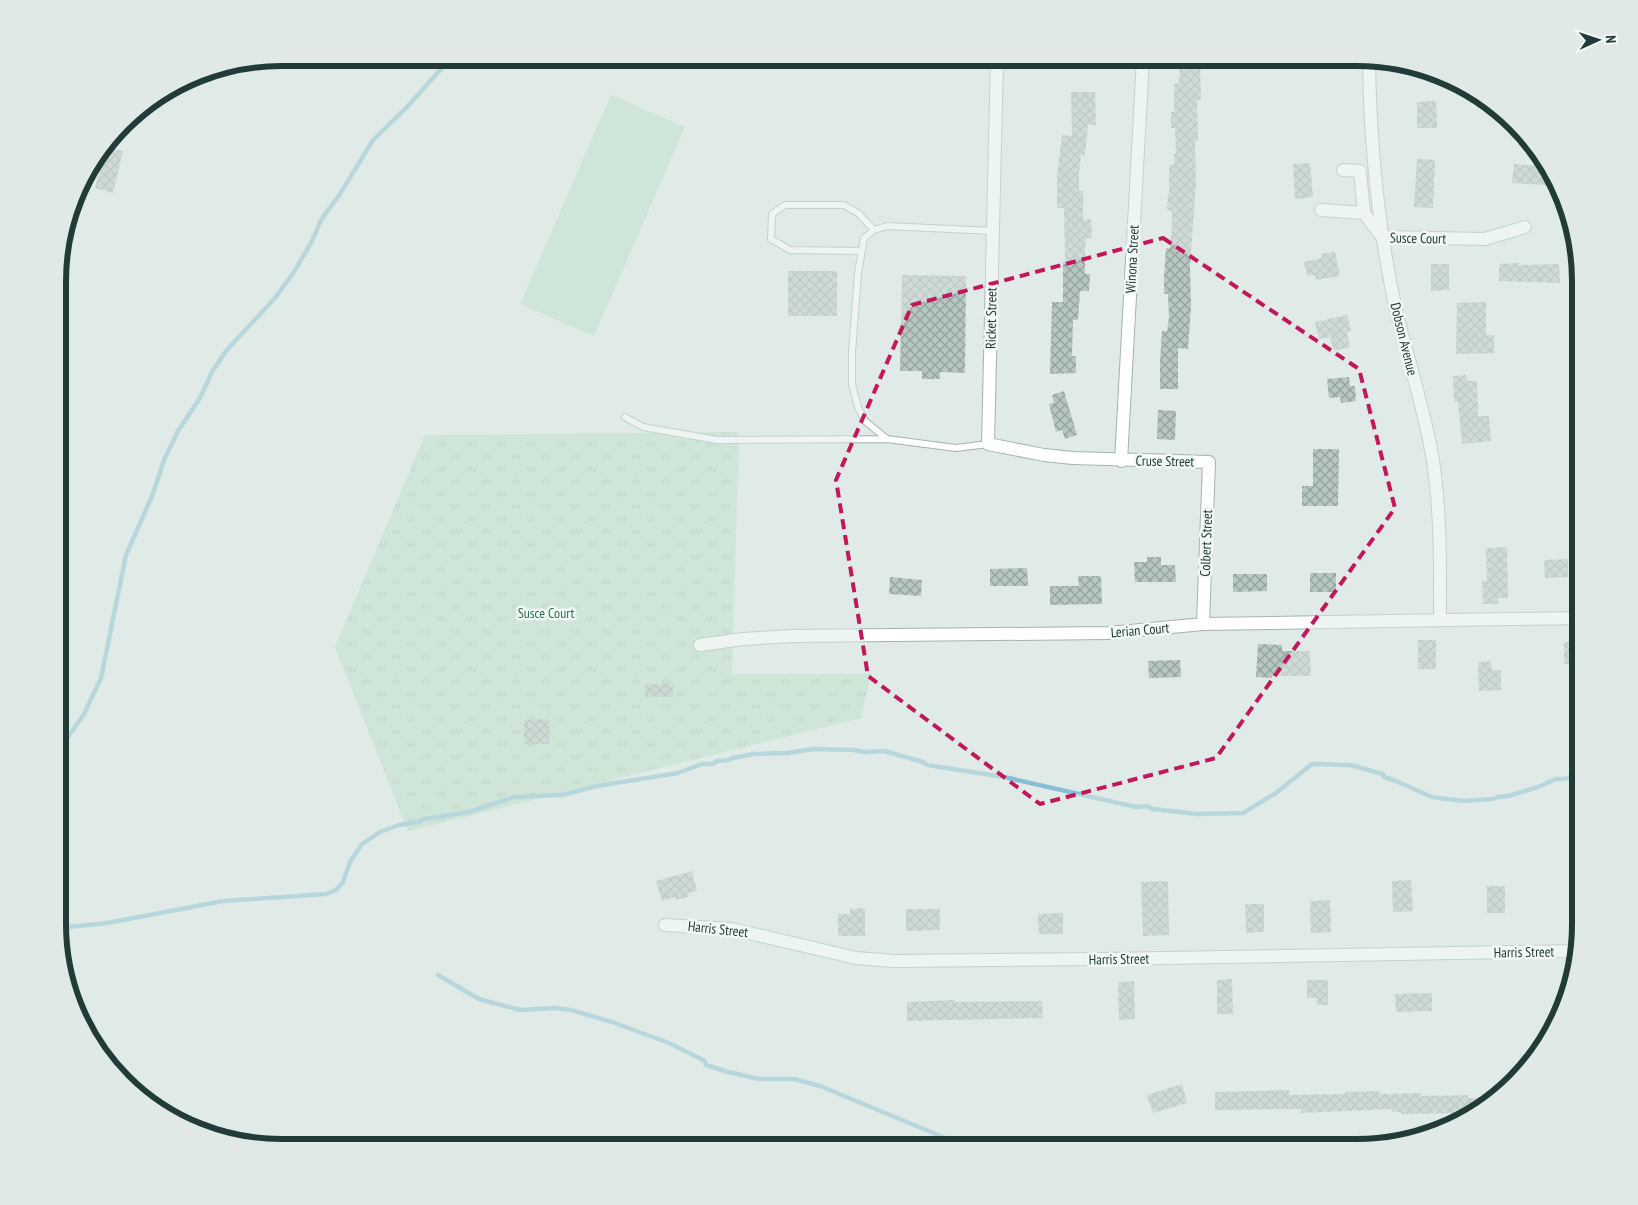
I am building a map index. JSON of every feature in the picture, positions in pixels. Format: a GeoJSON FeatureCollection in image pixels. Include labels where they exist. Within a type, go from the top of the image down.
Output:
{"type":"FeatureCollection","features":[{"type":"Feature","properties":{"kind":"street","name":"Ricket Street"},"geometry":{"type":"LineString","coordinates":[[988,444],[997,66]]}},
{"type":"Feature","properties":{"kind":"street","name":"Winona Street"},"geometry":{"type":"LineString","coordinates":[[1121,461],[1143,66]]}},
{"type":"Feature","properties":{"kind":"street","name":"Dobson Avenue"},"geometry":{"type":"LineString","coordinates":[[1369,67],[1372,148],[1382,237],[1396,311],[1416,383],[1433,461],[1441,540],[1440,620]]}},
{"type":"Feature","properties":{"kind":"street"},"geometry":{"type":"LineString","coordinates":[[1321,210],[1364,213],[1360,172],[1343,170]]}},
{"type":"Feature","properties":{"kind":"street","name":"Susce Court"},"geometry":{"type":"LineString","coordinates":[[1364,213],[1382,237],[1485,239],[1525,226]]}},
{"type":"Feature","properties":{"kind":"street"},"geometry":{"type":"LineString","coordinates":[[988,444],[1044,455],[1121,461]]}},
{"type":"Feature","properties":{"kind":"street","name":"Cruse Street"},"geometry":{"type":"LineString","coordinates":[[1121,461],[1209,462]]}},
{"type":"Feature","properties":{"kind":"street","name":"Colbert Street"},"geometry":{"type":"LineString","coordinates":[[1203,624],[1209,462]]}},
{"type":"Feature","properties":{"kind":"street","name":"Lerian Court"},"geometry":{"type":"LineString","coordinates":[[700,645],[743,639],[793,636],[1109,633],[1203,624],[1572,618]]}},
{"type":"Feature","properties":{"kind":"street","name":"Harris Street"},"geometry":{"type":"LineString","coordinates":[[665,925],[732,929],[856,958],[894,961],[1570,951]]}},
{"type":"Feature","properties":{"kind":"lane"},"geometry":{"type":"LineString","coordinates":[[862,251],[790,250],[771,239],[772,214],[785,205],[844,205],[858,213],[874,230]]}},
{"type":"Feature","properties":{"kind":"lane"},"geometry":{"type":"LineString","coordinates":[[887,439],[865,421],[858,407],[852,384],[852,352],[858,273],[864,238],[874,230],[888,226],[993,231]]}},
{"type":"Feature","properties":{"kind":"lane"},"geometry":{"type":"LineString","coordinates":[[625,417],[643,427],[716,440],[887,439],[956,448],[988,444]]}},
{"type":"Feature","properties":{"kind":"highlighted area"},"geometry":{"type":"Polygon","coordinates":[[[1163,238],[1359,369],[1395,508],[1216,758],[1040,804],[868,676],[836,480],[912,305],[1163,238]]]}},
{"type":"Feature","properties":{"kind":"green space"},"geometry":{"type":"Polygon","coordinates":[[[611,95],[685,127],[594,336],[520,304],[611,95]]]}},
{"type":"Feature","properties":{"kind":"green space","name":"Susce Court"},"geometry":{"type":"Polygon","coordinates":[[[739,432],[732,674],[871,674],[861,718],[408,831],[335,647],[425,435],[739,432]]]}},
{"type":"Feature","properties":{"kind":"building"},"geometry":{"type":"Polygon","coordinates":[[[1180,66],[1200,66],[1201,100],[1197,100],[1198,141],[1195,141],[1196,183],[1190,266],[1191,306],[1188,349],[1178,348],[1178,389],[1160,389],[1162,331],[1167,331],[1169,318],[1168,294],[1164,294],[1164,277],[1166,248],[1170,249],[1172,223],[1172,211],[1167,210],[1169,165],[1174,165],[1174,154],[1176,154],[1175,128],[1171,128],[1171,112],[1174,112],[1174,84],[1179,83],[1180,66]]]}},
{"type":"Feature","properties":{"kind":"building"},"geometry":{"type":"Polygon","coordinates":[[[1071,92],[1095,92],[1096,125],[1088,125],[1085,155],[1081,155],[1079,174],[1079,191],[1083,191],[1083,220],[1091,219],[1092,238],[1086,238],[1085,249],[1085,274],[1090,274],[1089,291],[1080,291],[1078,320],[1073,320],[1072,356],[1076,356],[1076,373],[1050,374],[1052,302],[1063,302],[1063,261],[1065,261],[1064,208],[1057,208],[1057,176],[1062,135],[1072,136],[1071,92]]]}},
{"type":"Feature","properties":{"kind":"building"},"geometry":{"type":"Polygon","coordinates":[[[1436,101],[1437,128],[1417,128],[1417,102],[1436,101]]]}},
{"type":"Feature","properties":{"kind":"building"},"geometry":{"type":"Polygon","coordinates":[[[112,148],[123,151],[113,193],[95,188],[102,162],[112,148]]]}},
{"type":"Feature","properties":{"kind":"building"},"geometry":{"type":"Polygon","coordinates":[[[1417,159],[1435,160],[1433,208],[1414,207],[1417,159]]]}},
{"type":"Feature","properties":{"kind":"building"},"geometry":{"type":"Polygon","coordinates":[[[1310,163],[1313,197],[1295,199],[1293,164],[1310,163]]]}},
{"type":"Feature","properties":{"kind":"building"},"geometry":{"type":"Polygon","coordinates":[[[1514,164],[1538,166],[1550,185],[1512,183],[1514,164]]]}},
{"type":"Feature","properties":{"kind":"building"},"geometry":{"type":"Polygon","coordinates":[[[1335,252],[1340,276],[1316,280],[1315,275],[1307,276],[1304,262],[1322,258],[1321,254],[1335,252]]]}},
{"type":"Feature","properties":{"kind":"building"},"geometry":{"type":"Polygon","coordinates":[[[1519,263],[1519,265],[1559,264],[1560,283],[1499,281],[1499,264],[1519,263]]]}},
{"type":"Feature","properties":{"kind":"building"},"geometry":{"type":"Polygon","coordinates":[[[1431,264],[1449,264],[1449,290],[1431,291],[1431,264]]]}},
{"type":"Feature","properties":{"kind":"building"},"geometry":{"type":"Polygon","coordinates":[[[788,271],[837,271],[837,316],[788,316],[788,271]]]}},
{"type":"Feature","properties":{"kind":"building"},"geometry":{"type":"Polygon","coordinates":[[[902,275],[966,276],[965,373],[940,372],[940,379],[922,379],[922,371],[900,371],[902,275]]]}},
{"type":"Feature","properties":{"kind":"building"},"geometry":{"type":"Polygon","coordinates":[[[1486,302],[1486,335],[1494,335],[1494,353],[1456,354],[1457,303],[1486,302]]]}},
{"type":"Feature","properties":{"kind":"building"},"geometry":{"type":"Polygon","coordinates":[[[1347,315],[1351,331],[1347,332],[1350,347],[1334,351],[1330,337],[1319,339],[1315,322],[1347,315]]]}},
{"type":"Feature","properties":{"kind":"building"},"geometry":{"type":"Polygon","coordinates":[[[1466,375],[1467,381],[1477,381],[1478,416],[1489,416],[1491,441],[1462,444],[1458,402],[1454,402],[1453,376],[1466,375]]]}},
{"type":"Feature","properties":{"kind":"building"},"geometry":{"type":"Polygon","coordinates":[[[1349,377],[1350,386],[1355,386],[1356,401],[1341,403],[1340,397],[1329,398],[1327,379],[1349,377]]]}},
{"type":"Feature","properties":{"kind":"building"},"geometry":{"type":"Polygon","coordinates":[[[1064,391],[1077,435],[1065,439],[1062,430],[1056,432],[1049,404],[1054,403],[1052,395],[1064,391]]]}},
{"type":"Feature","properties":{"kind":"building"},"geometry":{"type":"Polygon","coordinates":[[[1158,410],[1176,411],[1175,440],[1157,439],[1158,410]]]}},
{"type":"Feature","properties":{"kind":"building"},"geometry":{"type":"Polygon","coordinates":[[[1313,449],[1339,449],[1338,506],[1302,506],[1302,486],[1313,486],[1313,449]]]}},
{"type":"Feature","properties":{"kind":"building"},"geometry":{"type":"Polygon","coordinates":[[[1507,547],[1508,598],[1498,598],[1498,604],[1483,604],[1482,581],[1487,581],[1486,548],[1507,547]]]}},
{"type":"Feature","properties":{"kind":"building"},"geometry":{"type":"Polygon","coordinates":[[[1147,557],[1161,557],[1161,565],[1175,565],[1176,582],[1135,582],[1134,562],[1147,562],[1147,557]]]}},
{"type":"Feature","properties":{"kind":"building"},"geometry":{"type":"Polygon","coordinates":[[[1568,559],[1568,577],[1545,578],[1544,560],[1568,559]]]}},
{"type":"Feature","properties":{"kind":"building"},"geometry":{"type":"Polygon","coordinates":[[[1027,568],[1028,586],[990,586],[990,569],[1027,568]]]}},
{"type":"Feature","properties":{"kind":"building"},"geometry":{"type":"Polygon","coordinates":[[[1310,573],[1336,573],[1336,592],[1310,592],[1310,573]]]}},
{"type":"Feature","properties":{"kind":"building"},"geometry":{"type":"Polygon","coordinates":[[[1233,574],[1267,574],[1267,591],[1233,592],[1233,574]]]}},
{"type":"Feature","properties":{"kind":"building"},"geometry":{"type":"Polygon","coordinates":[[[1078,576],[1101,576],[1102,604],[1050,605],[1050,586],[1079,586],[1078,576]]]}},
{"type":"Feature","properties":{"kind":"building"},"geometry":{"type":"Polygon","coordinates":[[[890,577],[922,580],[921,596],[889,594],[890,577]]]}},
{"type":"Feature","properties":{"kind":"building"},"geometry":{"type":"Polygon","coordinates":[[[1418,640],[1436,640],[1436,669],[1418,669],[1418,640]]]}},
{"type":"Feature","properties":{"kind":"building"},"geometry":{"type":"Polygon","coordinates":[[[1564,642],[1572,642],[1572,664],[1564,664],[1564,642]]]}},
{"type":"Feature","properties":{"kind":"building"},"geometry":{"type":"Polygon","coordinates":[[[1258,644],[1282,645],[1282,651],[1310,651],[1311,676],[1256,677],[1258,644]]]}},
{"type":"Feature","properties":{"kind":"building"},"geometry":{"type":"Polygon","coordinates":[[[1180,660],[1181,677],[1149,678],[1148,661],[1180,660]]]}},
{"type":"Feature","properties":{"kind":"building"},"geometry":{"type":"Polygon","coordinates":[[[1491,661],[1492,671],[1501,670],[1501,690],[1479,691],[1478,662],[1491,661]]]}},
{"type":"Feature","properties":{"kind":"building"},"geometry":{"type":"Polygon","coordinates":[[[673,683],[673,697],[645,697],[645,685],[673,683]]]}},
{"type":"Feature","properties":{"kind":"building"},"geometry":{"type":"Polygon","coordinates":[[[549,719],[549,744],[524,744],[524,720],[549,719]]]}},
{"type":"Feature","properties":{"kind":"building"},"geometry":{"type":"Polygon","coordinates":[[[692,871],[697,891],[687,893],[688,897],[675,900],[675,897],[662,901],[656,881],[692,871]]]}},
{"type":"Feature","properties":{"kind":"building"},"geometry":{"type":"Polygon","coordinates":[[[1411,880],[1413,911],[1393,912],[1392,881],[1411,880]]]}},
{"type":"Feature","properties":{"kind":"building"},"geometry":{"type":"Polygon","coordinates":[[[1168,881],[1169,935],[1143,936],[1141,882],[1168,881]]]}},
{"type":"Feature","properties":{"kind":"building"},"geometry":{"type":"Polygon","coordinates":[[[1487,886],[1505,886],[1505,913],[1487,913],[1487,886]]]}},
{"type":"Feature","properties":{"kind":"building"},"geometry":{"type":"Polygon","coordinates":[[[1330,900],[1331,932],[1311,933],[1310,901],[1330,900]]]}},
{"type":"Feature","properties":{"kind":"building"},"geometry":{"type":"Polygon","coordinates":[[[1245,904],[1264,904],[1264,932],[1246,933],[1245,904]]]}},
{"type":"Feature","properties":{"kind":"building"},"geometry":{"type":"Polygon","coordinates":[[[865,908],[865,936],[838,936],[838,914],[850,914],[850,909],[865,908]]]}},
{"type":"Feature","properties":{"kind":"building"},"geometry":{"type":"Polygon","coordinates":[[[906,909],[940,909],[940,930],[906,931],[906,909]]]}},
{"type":"Feature","properties":{"kind":"building"},"geometry":{"type":"Polygon","coordinates":[[[1063,913],[1063,934],[1039,934],[1038,914],[1063,913]]]}},
{"type":"Feature","properties":{"kind":"building"},"geometry":{"type":"Polygon","coordinates":[[[1232,979],[1233,1014],[1217,1014],[1217,980],[1232,979]]]}},
{"type":"Feature","properties":{"kind":"building"},"geometry":{"type":"Polygon","coordinates":[[[1307,980],[1328,980],[1328,1005],[1317,1005],[1317,998],[1307,998],[1307,980]]]}},
{"type":"Feature","properties":{"kind":"building"},"geometry":{"type":"Polygon","coordinates":[[[1134,981],[1135,1019],[1119,1020],[1118,982],[1134,981]]]}},
{"type":"Feature","properties":{"kind":"building"},"geometry":{"type":"Polygon","coordinates":[[[1432,993],[1432,1011],[1396,1012],[1395,994],[1432,993]]]}},
{"type":"Feature","properties":{"kind":"building"},"geometry":{"type":"Polygon","coordinates":[[[955,1000],[955,1002],[1042,1001],[1043,1018],[907,1021],[907,1002],[955,1000]]]}},
{"type":"Feature","properties":{"kind":"building"},"geometry":{"type":"Polygon","coordinates":[[[1182,1084],[1187,1103],[1153,1113],[1147,1095],[1182,1084]]]}},
{"type":"Feature","properties":{"kind":"building"},"geometry":{"type":"Polygon","coordinates":[[[1289,1090],[1289,1095],[1379,1091],[1379,1094],[1421,1093],[1421,1096],[1468,1095],[1468,1098],[1483,1098],[1459,1113],[1401,1114],[1401,1112],[1392,1112],[1392,1109],[1301,1113],[1301,1109],[1215,1110],[1215,1092],[1289,1090]]]}},
{"type":"Feature","properties":{"kind":"waterway"},"geometry":{"type":"LineString","coordinates":[[66,740],[84,714],[101,678],[126,555],[153,494],[164,460],[178,431],[200,398],[212,372],[226,351],[275,298],[294,272],[312,241],[321,220],[340,194],[373,140],[406,108],[444,66]]}},
{"type":"Feature","properties":{"kind":"waterway"},"geometry":{"type":"LineString","coordinates":[[66,927],[107,923],[223,901],[326,894],[336,890],[343,882],[350,862],[362,844],[380,832],[399,825],[469,812],[514,797],[562,795],[597,786],[678,773],[702,764],[713,764],[717,761],[753,754],[788,753],[813,749],[864,752],[884,751],[923,762],[927,765],[1004,777],[1136,807],[1147,806],[1152,809],[1197,814],[1243,813],[1276,793],[1312,764],[1350,765],[1383,774],[1384,777],[1432,797],[1463,801],[1508,796],[1538,787],[1556,779],[1565,779],[1572,776]]}},
{"type":"Feature","properties":{"kind":"waterway"},"geometry":{"type":"LineString","coordinates":[[438,975],[479,999],[520,1010],[555,1008],[571,1010],[612,1022],[669,1043],[705,1061],[706,1065],[728,1072],[759,1079],[794,1079],[820,1086],[948,1139]]}}]}
